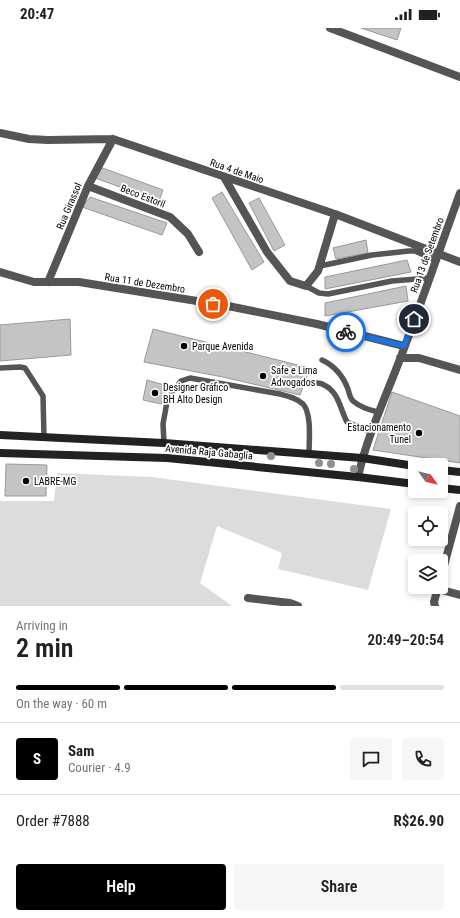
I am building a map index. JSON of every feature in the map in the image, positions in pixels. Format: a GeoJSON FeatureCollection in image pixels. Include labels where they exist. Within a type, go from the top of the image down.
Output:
{"type":"FeatureCollection","features":[{"type":"Feature","properties":{"kind":"main road","name":"Avenida Raja Gabaglia"},"geometry":{"type":"LineString","coordinates":[[0,434],[164,443],[362,458],[408,465]]}},
{"type":"Feature","properties":{"kind":"main road","name":"Avenida Raja Gabaglia"},"geometry":{"type":"LineString","coordinates":[[0,452],[167,458],[408,483]]}},
{"type":"Feature","properties":{"kind":"main road"},"geometry":{"type":"LineString","coordinates":[[448,471],[460,472]]}},
{"type":"Feature","properties":{"kind":"main road"},"geometry":{"type":"LineString","coordinates":[[448,489],[460,490]]}},
{"type":"Feature","properties":{"kind":"street"},"geometry":{"type":"LineString","coordinates":[[330,28],[460,77]]}},
{"type":"Feature","properties":{"kind":"street","name":"Rua 4 de Maio"},"geometry":{"type":"LineString","coordinates":[[0,133],[29,139],[113,139],[335,214],[437,257],[460,262]]}},
{"type":"Feature","properties":{"kind":"street","name":"Rua Girassol"},"geometry":{"type":"LineString","coordinates":[[48,282],[88,186],[113,139]]}},
{"type":"Feature","properties":{"kind":"street"},"geometry":{"type":"LineString","coordinates":[[224,177],[267,252],[290,281],[306,286],[318,271],[335,214]]}},
{"type":"Feature","properties":{"kind":"street","name":"Beco Estoril"},"geometry":{"type":"LineString","coordinates":[[88,186],[170,217],[188,234],[199,252]]}},
{"type":"Feature","properties":{"kind":"street","name":"Rua 13 de Setembro"},"geometry":{"type":"LineString","coordinates":[[358,477],[362,458],[378,412],[400,358],[460,193]]}},
{"type":"Feature","properties":{"kind":"street","name":"Rua 11 de Dezembro"},"geometry":{"type":"LineString","coordinates":[[0,272],[34,282],[79,282],[228,306],[317,324],[404,346]]}},
{"type":"Feature","properties":{"kind":"street"},"geometry":{"type":"LineString","coordinates":[[400,358],[419,358],[460,370]]}},
{"type":"Feature","properties":{"kind":"street"},"geometry":{"type":"LineString","coordinates":[[447,554],[460,506]]}},
{"type":"Feature","properties":{"kind":"street"},"geometry":{"type":"LineString","coordinates":[[448,591],[460,595]]}},
{"type":"Feature","properties":{"kind":"street"},"geometry":{"type":"LineString","coordinates":[[435,606],[434,602],[436,594]]}},
{"type":"Feature","properties":{"kind":"street"},"geometry":{"type":"LineString","coordinates":[[248,598],[290,603],[298,606]]}},
{"type":"Feature","properties":{"kind":"lane"},"geometry":{"type":"LineString","coordinates":[[320,266],[372,255],[409,251],[415,251],[437,257]]}},
{"type":"Feature","properties":{"kind":"lane"},"geometry":{"type":"LineString","coordinates":[[306,286],[319,293],[328,294],[392,281],[429,278]]}},
{"type":"Feature","properties":{"kind":"lane"},"geometry":{"type":"LineString","coordinates":[[322,360],[338,371],[352,400],[365,408],[378,412]]}},
{"type":"Feature","properties":{"kind":"lane"},"geometry":{"type":"LineString","coordinates":[[0,368],[25,368],[32,378],[43,396],[44,437]]}},
{"type":"Feature","properties":{"kind":"lane"},"geometry":{"type":"LineString","coordinates":[[164,443],[162,424],[167,402],[181,381],[190,378],[293,397],[303,405],[308,414],[309,454]]}},
{"type":"Feature","properties":{"kind":"lane"},"geometry":{"type":"LineString","coordinates":[[305,382],[324,384],[338,397],[342,413],[347,422],[371,432]]}},
{"type":"Feature","properties":{"kind":"shaded area"},"geometry":{"type":"Polygon","coordinates":[[[57,473],[152,477],[391,509],[368,590],[278,569],[282,553],[217,526],[200,583],[232,606],[0,606],[0,501],[54,501],[57,473]]]}},
{"type":"Feature","properties":{"kind":"building"},"geometry":{"type":"Polygon","coordinates":[[[361,28],[401,28],[397,40],[361,28]]]}},
{"type":"Feature","properties":{"kind":"building"},"geometry":{"type":"Polygon","coordinates":[[[100,167],[163,190],[159,201],[95,178],[100,167]]]}},
{"type":"Feature","properties":{"kind":"building"},"geometry":{"type":"Polygon","coordinates":[[[222,192],[264,262],[252,270],[212,198],[222,192]]]}},
{"type":"Feature","properties":{"kind":"building"},"geometry":{"type":"Polygon","coordinates":[[[90,197],[167,223],[162,235],[82,207],[90,197]]]}},
{"type":"Feature","properties":{"kind":"building"},"geometry":{"type":"Polygon","coordinates":[[[259,198],[285,245],[274,251],[249,203],[259,198]]]}},
{"type":"Feature","properties":{"kind":"building"},"geometry":{"type":"Polygon","coordinates":[[[366,240],[368,253],[336,259],[333,248],[366,240]]]}},
{"type":"Feature","properties":{"kind":"building"},"geometry":{"type":"Polygon","coordinates":[[[407,260],[411,272],[325,289],[325,277],[407,260]]]}},
{"type":"Feature","properties":{"kind":"building"},"geometry":{"type":"Polygon","coordinates":[[[406,286],[408,301],[325,316],[325,303],[406,286]]]}},
{"type":"Feature","properties":{"kind":"building"},"geometry":{"type":"Polygon","coordinates":[[[70,319],[71,355],[0,361],[0,325],[70,319]]]}},
{"type":"Feature","properties":{"kind":"building","name":"Parque Avenida"},"geometry":{"type":"Polygon","coordinates":[[[153,329],[310,368],[300,395],[223,377],[144,362],[153,329]]]}},
{"type":"Feature","properties":{"kind":"building","name":"Designer Gráfico BH Alto Design"},"geometry":{"type":"Polygon","coordinates":[[[147,380],[168,386],[161,404],[143,400],[147,380]]]}},
{"type":"Feature","properties":{"kind":"building","name":"Estacionamento Tunel"},"geometry":{"type":"Polygon","coordinates":[[[392,392],[460,416],[460,463],[448,461],[448,458],[427,458],[373,450],[392,392]]]}},
{"type":"Feature","properties":{"kind":"building","name":"LABRE-MG"},"geometry":{"type":"Polygon","coordinates":[[[6,464],[47,465],[46,496],[5,496],[6,464]]]}},
{"type":"Feature","properties":{"kind":"way so far"},"geometry":{"type":"LineString","coordinates":[[213,304],[317,324],[346,332]]}},
{"type":"Feature","properties":{"kind":"place","name":"Parque Avenida"},"geometry":{"type":"Point","coordinates":[184,346]}},
{"type":"Feature","properties":{"kind":"place","name":"Safe e Lima Advogados"},"geometry":{"type":"Point","coordinates":[263,376]}},
{"type":"Feature","properties":{"kind":"place","name":"Designer Gráfico BH Alto Design"},"geometry":{"type":"Point","coordinates":[155,393]}},
{"type":"Feature","properties":{"kind":"place","name":"Estacionamento Tunel"},"geometry":{"type":"Point","coordinates":[419,433]}},
{"type":"Feature","properties":{"kind":"place","name":"LABRE-MG"},"geometry":{"type":"Point","coordinates":[26,481]}},
{"type":"Feature","properties":{"kind":"route"},"geometry":{"type":"LineString","coordinates":[[346,332],[404,346],[414,319]]}}]}
